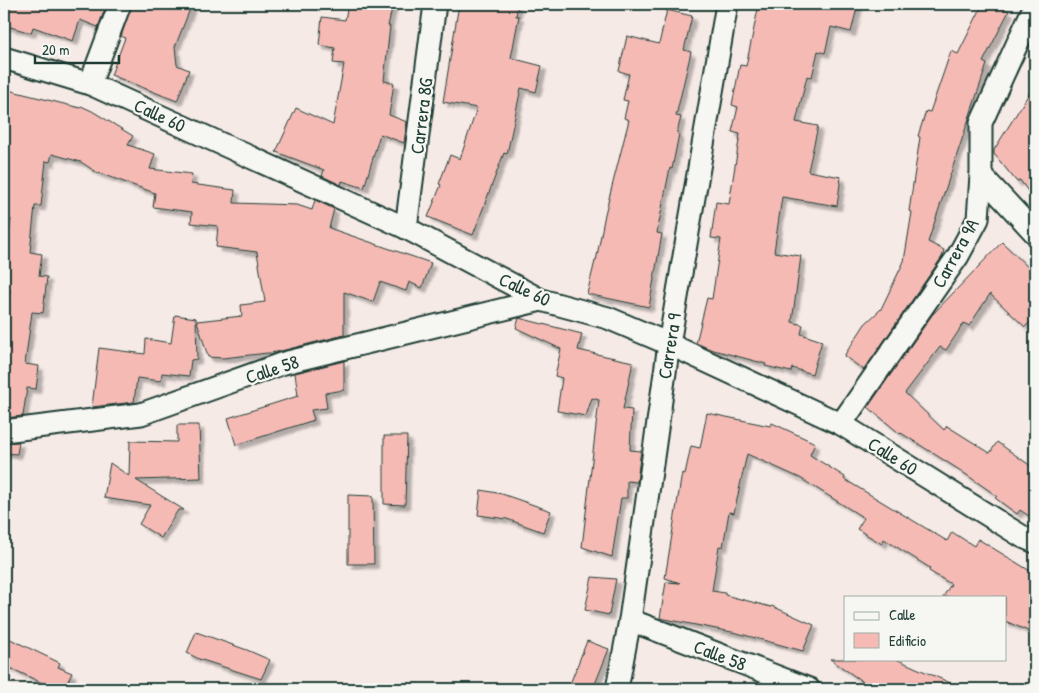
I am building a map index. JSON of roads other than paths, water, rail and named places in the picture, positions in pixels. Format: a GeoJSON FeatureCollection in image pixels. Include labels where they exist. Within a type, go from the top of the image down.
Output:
{"type":"FeatureCollection","features":[{"type":"Feature","properties":{"kind":"street"},"geometry":{"type":"LineString","coordinates":[[90,84],[120,4]]}},
{"type":"Feature","properties":{"kind":"street","name":"Carrera 8G"},"geometry":{"type":"LineString","coordinates":[[406,228],[435,4]]}},
{"type":"Feature","properties":{"kind":"street","name":"Carrera 9"},"geometry":{"type":"LineString","coordinates":[[617,689],[630,620],[669,344],[727,4]]}},
{"type":"Feature","properties":{"kind":"street","name":"Carrera 9A"},"geometry":{"type":"LineString","coordinates":[[842,424],[958,256],[978,219],[981,175],[981,123],[1035,5]]}},
{"type":"Feature","properties":{"kind":"street","name":"Calle 60"},"geometry":{"type":"LineString","coordinates":[[4,58],[90,84],[406,228],[541,300],[608,318],[842,424],[1023,537],[1035,542]]}},
{"type":"Feature","properties":{"kind":"street"},"geometry":{"type":"LineString","coordinates":[[981,175],[1035,233]]}},
{"type":"Feature","properties":{"kind":"street","name":"Calle 58"},"geometry":{"type":"LineString","coordinates":[[4,431],[141,414],[284,363],[541,300]]}},
{"type":"Feature","properties":{"kind":"street","name":"Calle 58"},"geometry":{"type":"LineString","coordinates":[[630,620],[809,689]]}}]}
